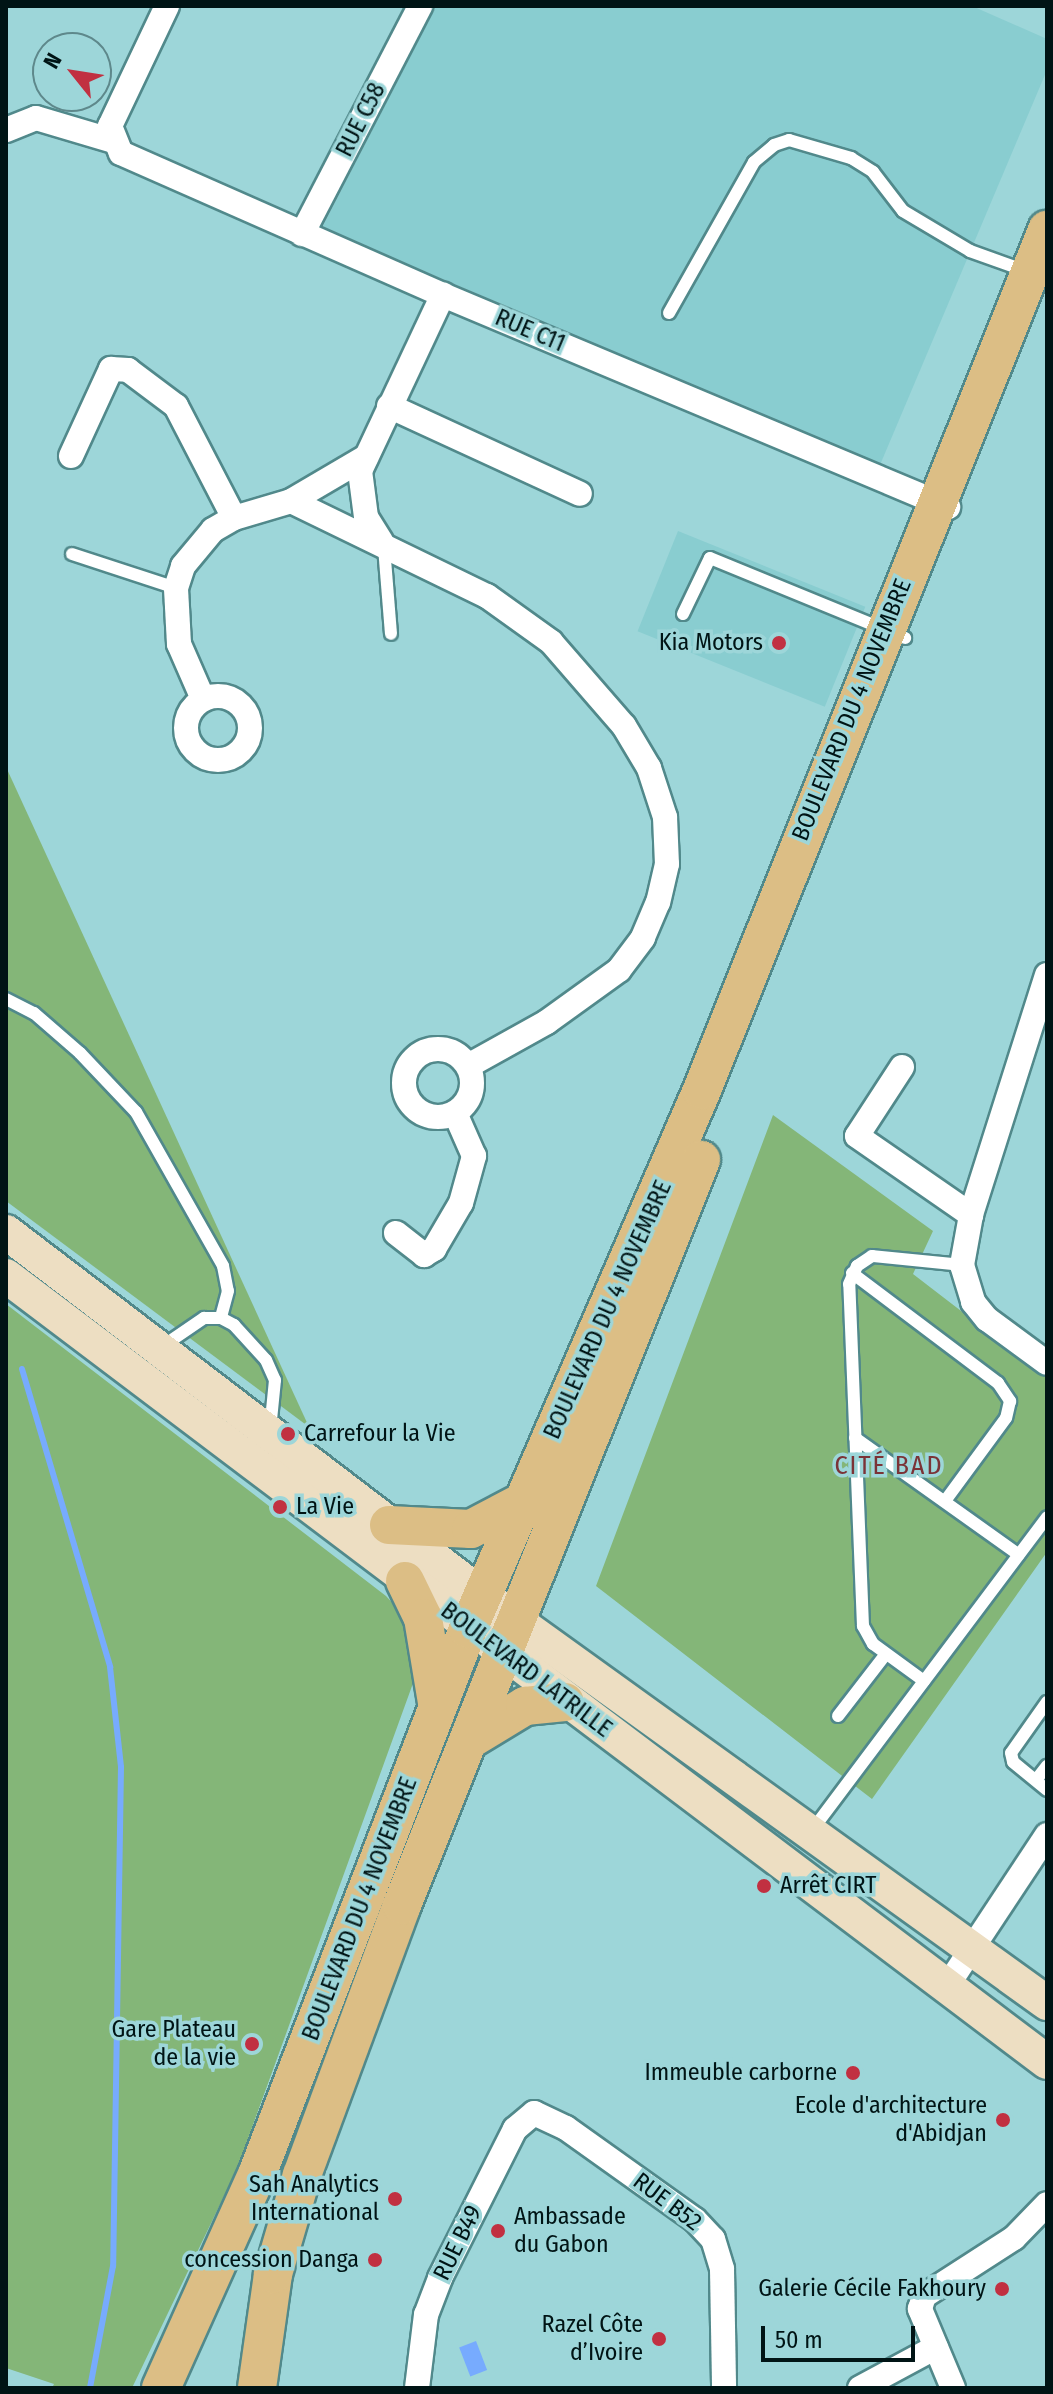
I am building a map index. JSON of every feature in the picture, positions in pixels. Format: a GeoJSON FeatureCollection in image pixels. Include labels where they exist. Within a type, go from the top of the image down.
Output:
{"type":"FeatureCollection","features":[{"type":"Feature","properties":{"kind":"main road","name":"BOULEVARD DU 4 NOVEMBRE"},"geometry":{"type":"LineString","coordinates":[[257,2388],[273,2274],[302,2175],[509,1636],[652,1288],[945,505],[1041,279],[1047,230]]}},
{"type":"Feature","properties":{"kind":"main road","name":"BOULEVARD DU 4 NOVEMBRE"},"geometry":{"type":"LineString","coordinates":[[161,2388],[258,2172],[476,1612],[897,634]]}},
{"type":"Feature","properties":{"kind":"main road","name":"BOULEVARD LATRILLE"},"geometry":{"type":"LineString","coordinates":[[6,1232],[389,1525],[476,1612],[509,1636],[646,1713],[1047,2003]]}},
{"type":"Feature","properties":{"kind":"main road","name":"BOULEVARD LATRILLE"},"geometry":{"type":"LineString","coordinates":[[6,1276],[405,1581],[476,1612]]}},
{"type":"Feature","properties":{"kind":"main road"},"geometry":{"type":"LineString","coordinates":[[389,1525],[471,1529],[524,1501]]}},
{"type":"Feature","properties":{"kind":"main road"},"geometry":{"type":"LineString","coordinates":[[405,1581],[423,1618],[438,1706]]}},
{"type":"Feature","properties":{"kind":"main road","name":"BOULEVARD LATRILLE"},"geometry":{"type":"LineString","coordinates":[[509,1636],[565,1702],[625,1743],[1047,2062]]}},
{"type":"Feature","properties":{"kind":"main road"},"geometry":{"type":"LineString","coordinates":[[469,1740],[525,1706],[565,1702]]}},
{"type":"Feature","properties":{"kind":"main road"},"geometry":{"type":"LineString","coordinates":[[625,1743],[646,1713]]}},
{"type":"Feature","properties":{"kind":"street"},"geometry":{"type":"LineString","coordinates":[[113,141],[110,126],[167,6]]}},
{"type":"Feature","properties":{"kind":"street","name":"RUE C58"},"geometry":{"type":"LineString","coordinates":[[302,234],[420,6]]}},
{"type":"Feature","properties":{"kind":"street","name":"RUE C11"},"geometry":{"type":"LineString","coordinates":[[6,130],[36,118],[113,141],[121,153],[302,234],[945,505]]}},
{"type":"Feature","properties":{"kind":"street"},"geometry":{"type":"LineString","coordinates":[[381,541],[359,493],[366,457],[443,295]]}},
{"type":"Feature","properties":{"kind":"street"},"geometry":{"type":"LineString","coordinates":[[71,456],[111,369],[128,370],[176,406],[234,518]]}},
{"type":"Feature","properties":{"kind":"street"},"geometry":{"type":"LineString","coordinates":[[389,406],[580,494]]}},
{"type":"Feature","properties":{"kind":"street"},"geometry":{"type":"LineString","coordinates":[[203,699],[179,644],[176,588],[183,566],[198,547],[234,518],[291,501],[366,457]]}},
{"type":"Feature","properties":{"kind":"street"},"geometry":{"type":"LineString","coordinates":[[291,501],[381,541],[487,596],[551,642],[624,726],[649,768],[665,817],[667,864],[658,902],[643,938],[619,970],[547,1022],[468,1066]]}},
{"type":"Feature","properties":{"kind":"street"},"geometry":{"type":"LineString","coordinates":[[1047,975],[971,1215],[962,1265],[973,1302],[987,1319],[1047,1363]]}},
{"type":"Feature","properties":{"kind":"street"},"geometry":{"type":"LineString","coordinates":[[434,1049],[447,1050],[468,1066],[472,1092],[455,1113],[443,1118],[418,1111],[409,1101],[405,1075],[411,1063],[434,1049]]}},
{"type":"Feature","properties":{"kind":"street"},"geometry":{"type":"LineString","coordinates":[[902,1067],[857,1136],[971,1215]]}},
{"type":"Feature","properties":{"kind":"street"},"geometry":{"type":"LineString","coordinates":[[396,1233],[424,1255],[434,1249],[461,1203],[474,1156],[455,1113]]}},
{"type":"Feature","properties":{"kind":"street"},"geometry":{"type":"LineString","coordinates":[[947,1986],[1047,1835]]}},
{"type":"Feature","properties":{"kind":"street","name":"RUE B49"},"geometry":{"type":"LineString","coordinates":[[417,2388],[426,2315],[440,2278],[515,2129],[534,2113]]}},
{"type":"Feature","properties":{"kind":"street","name":"RUE B52"},"geometry":{"type":"LineString","coordinates":[[534,2113],[566,2128],[695,2220],[713,2239],[722,2269],[724,2388]]}},
{"type":"Feature","properties":{"kind":"street"},"geometry":{"type":"LineString","coordinates":[[953,2388],[920,2309],[924,2296],[1014,2238],[1047,2204]]}},
{"type":"Feature","properties":{"kind":"street"},"geometry":{"type":"LineString","coordinates":[[860,2388],[936,2347]]}},
{"type":"Feature","properties":{"kind":"lane"},"geometry":{"type":"LineString","coordinates":[[669,313],[754,162],[789,140],[851,158],[873,172],[903,211],[970,251],[1041,279]]}},
{"type":"Feature","properties":{"kind":"lane"},"geometry":{"type":"LineString","coordinates":[[381,541],[387,553],[391,634]]}},
{"type":"Feature","properties":{"kind":"lane"},"geometry":{"type":"LineString","coordinates":[[72,554],[176,588]]}},
{"type":"Feature","properties":{"kind":"lane"},"geometry":{"type":"LineString","coordinates":[[683,614],[710,558],[897,634]]}},
{"type":"Feature","properties":{"kind":"lane"},"geometry":{"type":"LineString","coordinates":[[6,999],[34,1013],[80,1053],[136,1112],[223,1266],[228,1291],[221,1318]]}},
{"type":"Feature","properties":{"kind":"lane"},"geometry":{"type":"LineString","coordinates":[[852,1273],[872,1256],[962,1265]]}},
{"type":"Feature","properties":{"kind":"lane"},"geometry":{"type":"LineString","coordinates":[[852,1273],[863,1626],[886,1654],[924,1681]]}},
{"type":"Feature","properties":{"kind":"lane"},"geometry":{"type":"LineString","coordinates":[[852,1273],[998,1383],[1010,1401],[1006,1418],[945,1501]]}},
{"type":"Feature","properties":{"kind":"lane"},"geometry":{"type":"LineString","coordinates":[[159,1349],[204,1318],[221,1318],[250,1342],[275,1380],[270,1433]]}},
{"type":"Feature","properties":{"kind":"lane"},"geometry":{"type":"LineString","coordinates":[[855,1438],[1019,1555]]}},
{"type":"Feature","properties":{"kind":"lane"},"geometry":{"type":"LineString","coordinates":[[811,1832],[1047,1517]]}},
{"type":"Feature","properties":{"kind":"lane"},"geometry":{"type":"LineString","coordinates":[[838,1716],[886,1654]]}},
{"type":"Feature","properties":{"kind":"lane"},"geometry":{"type":"LineString","coordinates":[[1047,1702],[1011,1753],[1013,1762],[1047,1790]]}},
{"type":"Feature","properties":{"kind":"lane"},"geometry":{"type":"LineString","coordinates":[[1036,1780],[1047,1766]]}},
{"type":"Feature","properties":{"kind":"shaded area"},"geometry":{"type":"Polygon","coordinates":[[[436,6],[972,6],[1047,39],[1047,70],[880,465],[322,228],[436,6]]]}},
{"type":"Feature","properties":{"kind":"shaded area"},"geometry":{"type":"Polygon","coordinates":[[[678,531],[865,607],[825,707],[638,631],[678,531]]]}},
{"type":"Feature","properties":{"kind":"green space"},"geometry":{"type":"Polygon","coordinates":[[[6,767],[309,1427],[6,1201],[6,767]]]}},
{"type":"Feature","properties":{"kind":"green space","name":"CITÉ BAD"},"geometry":{"type":"Polygon","coordinates":[[[773,1115],[933,1231],[913,1274],[1047,1377],[1047,1552],[872,1799],[596,1586],[773,1115]]]}},
{"type":"Feature","properties":{"kind":"green space"},"geometry":{"type":"Polygon","coordinates":[[[6,1304],[386,1596],[410,1622],[416,1675],[237,2169],[132,2388],[52,2388],[54,2384],[6,2368],[6,1304]]]}},
{"type":"Feature","properties":{"kind":"water"},"geometry":{"type":"Polygon","coordinates":[[[476,2341],[487,2370],[470,2376],[459,2347],[476,2341]]]}},
{"type":"Feature","properties":{"kind":"waterway"},"geometry":{"type":"LineString","coordinates":[[22,1369],[110,1667],[121,1767],[113,2266],[90,2388]]}},
{"type":"Feature","properties":{"kind":"place","name":"Kia Motors"},"geometry":{"type":"Point","coordinates":[779,643]}},
{"type":"Feature","properties":{"kind":"place","name":"Carrefour la Vie"},"geometry":{"type":"Point","coordinates":[288,1434]}},
{"type":"Feature","properties":{"kind":"place","name":"La Vie"},"geometry":{"type":"Point","coordinates":[280,1507]}},
{"type":"Feature","properties":{"kind":"place","name":"Arrêt CIRT"},"geometry":{"type":"Point","coordinates":[764,1886]}},
{"type":"Feature","properties":{"kind":"place","name":"Gare Plateau de la vie"},"geometry":{"type":"Point","coordinates":[252,2044]}},
{"type":"Feature","properties":{"kind":"place","name":"Immeuble carborne"},"geometry":{"type":"Point","coordinates":[853,2073]}},
{"type":"Feature","properties":{"kind":"place","name":"Ecole d'architecture d'Abidjan"},"geometry":{"type":"Point","coordinates":[1003,2120]}},
{"type":"Feature","properties":{"kind":"place","name":"Sah Analytics International"},"geometry":{"type":"Point","coordinates":[395,2199]}},
{"type":"Feature","properties":{"kind":"place","name":"Ambassade du Gabon"},"geometry":{"type":"Point","coordinates":[498,2231]}},
{"type":"Feature","properties":{"kind":"place","name":"concession Danga"},"geometry":{"type":"Point","coordinates":[375,2260]}},
{"type":"Feature","properties":{"kind":"place","name":"Galerie Cécile Fakhoury"},"geometry":{"type":"Point","coordinates":[1002,2289]}},
{"type":"Feature","properties":{"kind":"place","name":"Razel Côte d’Ivoire"},"geometry":{"type":"Point","coordinates":[659,2339]}},
{"type":"Feature","properties":{"kind":"district","name":"CITÉ BAD"},"geometry":{"type":"Point","coordinates":[889,1466]}}]}
